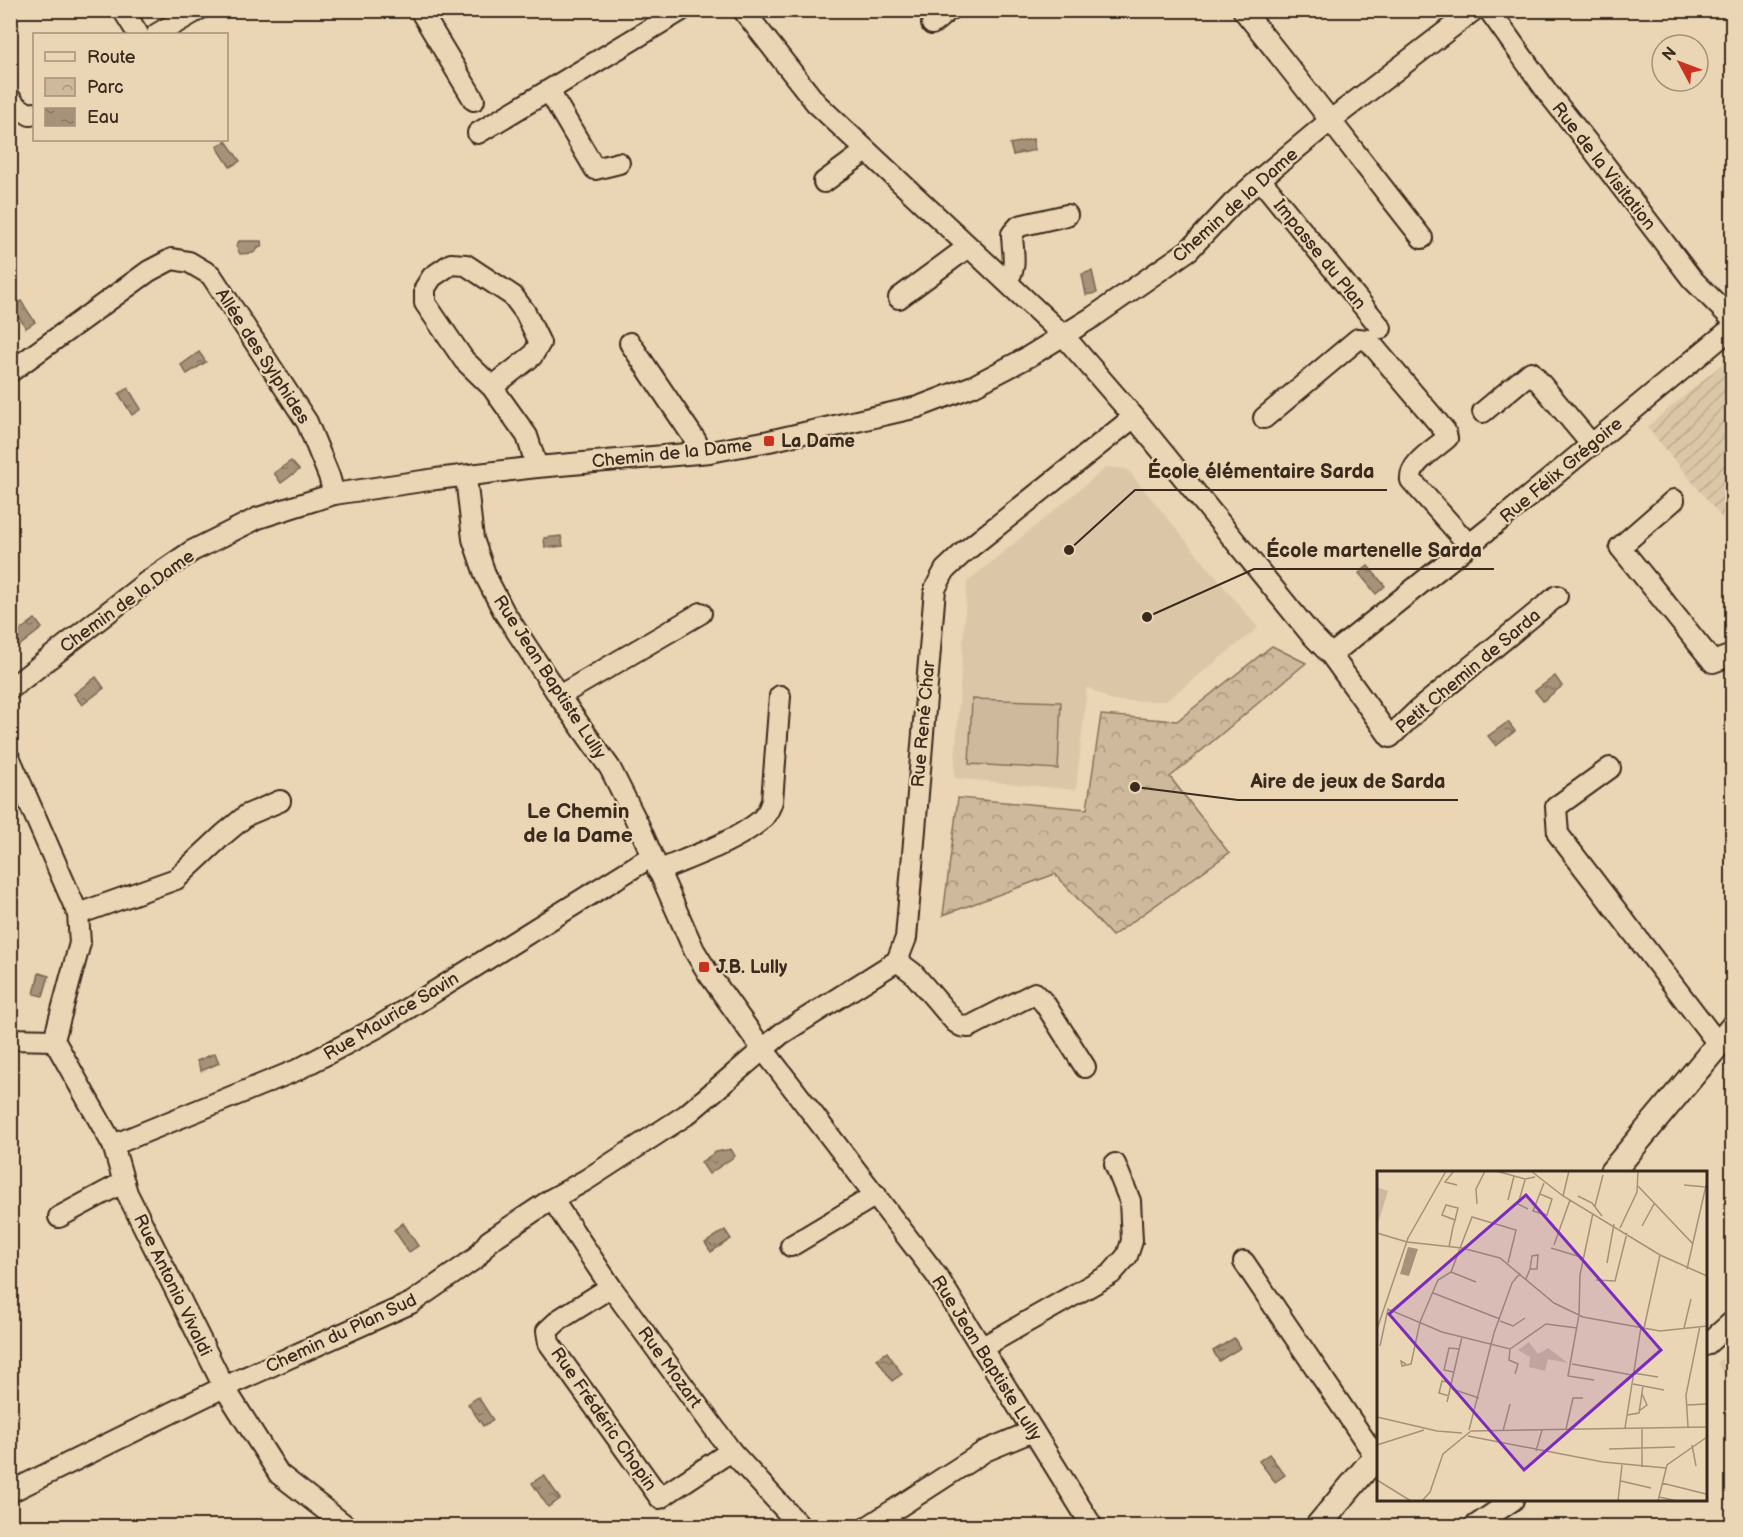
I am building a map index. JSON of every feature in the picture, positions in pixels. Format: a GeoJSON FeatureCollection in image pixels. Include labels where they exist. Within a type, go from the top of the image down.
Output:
{"type":"FeatureCollection","features":[{"type":"Feature","properties":{"kind":"main road"},"geometry":{"type":"LineString","coordinates":[[1614,1171],[1726,1036]]}},
{"type":"Feature","properties":{"kind":"main road"},"geometry":{"type":"LineString","coordinates":[[1318,1527],[1377,1455]]}},
{"type":"Feature","properties":{"kind":"street"},"geometry":{"type":"LineString","coordinates":[[123,10],[137,33]]}},
{"type":"Feature","properties":{"kind":"street"},"geometry":{"type":"LineString","coordinates":[[159,33],[198,10]]}},
{"type":"Feature","properties":{"kind":"street"},"geometry":{"type":"LineString","coordinates":[[420,10],[474,100]]}},
{"type":"Feature","properties":{"kind":"street"},"geometry":{"type":"LineString","coordinates":[[478,133],[682,10]]}},
{"type":"Feature","properties":{"kind":"street","name":"Petit Chemin de Sarda"},"geometry":{"type":"LineString","coordinates":[[743,10],[816,103],[1063,335],[1331,655],[1390,737],[1418,710],[1557,596]]}},
{"type":"Feature","properties":{"kind":"street"},"geometry":{"type":"LineString","coordinates":[[932,24],[949,10]]}},
{"type":"Feature","properties":{"kind":"street"},"geometry":{"type":"LineString","coordinates":[[1243,10],[1422,238]]}},
{"type":"Feature","properties":{"kind":"street","name":"Chemin de la Dame"},"geometry":{"type":"LineString","coordinates":[[10,689],[148,581],[192,551],[258,518],[334,494],[537,467],[698,453],[789,437],[918,407],[974,386],[1063,335],[1131,292],[1189,250],[1233,203],[1260,179],[1331,120],[1474,10]]}},
{"type":"Feature","properties":{"kind":"street","name":"Rue de la Visitation"},"geometry":{"type":"LineString","coordinates":[[1489,10],[1548,93],[1692,279],[1731,318]]}},
{"type":"Feature","properties":{"kind":"street"},"geometry":{"type":"LineString","coordinates":[[549,92],[595,169],[619,163]]}},
{"type":"Feature","properties":{"kind":"street"},"geometry":{"type":"LineString","coordinates":[[10,98],[16,106],[30,115],[33,114]]}},
{"type":"Feature","properties":{"kind":"street"},"geometry":{"type":"LineString","coordinates":[[824,182],[866,151]]}},
{"type":"Feature","properties":{"kind":"street","name":"Impasse du Plan"},"geometry":{"type":"LineString","coordinates":[[1260,179],[1381,328]]}},
{"type":"Feature","properties":{"kind":"street"},"geometry":{"type":"LineString","coordinates":[[1005,280],[1011,277],[1014,268],[1012,234],[1019,226],[1067,215]]}},
{"type":"Feature","properties":{"kind":"street"},"geometry":{"type":"LineString","coordinates":[[899,298],[968,247]]}},
{"type":"Feature","properties":{"kind":"street","name":"Allée des Sylphides"},"geometry":{"type":"LineString","coordinates":[[10,372],[150,271],[172,259],[189,262],[211,275],[307,422],[334,494]]}},
{"type":"Feature","properties":{"kind":"street"},"geometry":{"type":"LineString","coordinates":[[492,387],[532,356],[540,343],[525,312],[513,296],[466,265],[451,264],[432,277],[425,288],[426,303],[464,360],[492,387],[527,436],[537,467]]}},
{"type":"Feature","properties":{"kind":"street","name":"Rue Félix Grégoire"},"geometry":{"type":"LineString","coordinates":[[1331,655],[1592,445],[1731,318]]}},
{"type":"Feature","properties":{"kind":"street"},"geometry":{"type":"LineString","coordinates":[[1264,418],[1358,339],[1368,340],[1445,431],[1447,438],[1414,467],[1410,473],[1411,480],[1469,545]]}},
{"type":"Feature","properties":{"kind":"street"},"geometry":{"type":"LineString","coordinates":[[630,343],[696,441],[698,453]]}},
{"type":"Feature","properties":{"kind":"street"},"geometry":{"type":"LineString","coordinates":[[1483,412],[1531,372],[1592,445]]}},
{"type":"Feature","properties":{"kind":"street","name":"Rue René Char"},"geometry":{"type":"LineString","coordinates":[[897,961],[906,938],[935,589],[945,570],[963,553],[1134,417]]}},
{"type":"Feature","properties":{"kind":"street","name":"Rue Jean Baptiste Lully"},"geometry":{"type":"LineString","coordinates":[[466,477],[473,539],[486,578],[504,612],[610,768],[694,950],[764,1050],[937,1276],[1092,1527]]}},
{"type":"Feature","properties":{"kind":"street"},"geometry":{"type":"LineString","coordinates":[[1674,500],[1620,547],[1713,662],[1732,655]]}},
{"type":"Feature","properties":{"kind":"street"},"geometry":{"type":"LineString","coordinates":[[559,696],[701,613]]}},
{"type":"Feature","properties":{"kind":"street"},"geometry":{"type":"LineString","coordinates":[[655,863],[734,837],[759,821],[768,812],[772,801],[780,696]]}},
{"type":"Feature","properties":{"kind":"street"},"geometry":{"type":"LineString","coordinates":[[10,759],[78,914],[80,943],[54,1040],[10,1038]]}},
{"type":"Feature","properties":{"kind":"street"},"geometry":{"type":"LineString","coordinates":[[1610,768],[1556,807],[1558,834],[1726,1036]]}},
{"type":"Feature","properties":{"kind":"street"},"geometry":{"type":"LineString","coordinates":[[78,914],[176,879],[247,815],[280,801]]}},
{"type":"Feature","properties":{"kind":"street","name":"Rue Maurice Savin"},"geometry":{"type":"LineString","coordinates":[[113,1145],[297,1070],[378,1027],[655,863]]}},
{"type":"Feature","properties":{"kind":"street"},"geometry":{"type":"LineString","coordinates":[[764,1050],[781,1034],[897,961],[913,973],[961,1026],[969,1027],[1035,993],[1045,1004],[1085,1067]]}},
{"type":"Feature","properties":{"kind":"street","name":"Rue Antonio Vivaldi"},"geometry":{"type":"LineString","coordinates":[[54,1040],[113,1145],[127,1193],[224,1387],[279,1474],[346,1527]]}},
{"type":"Feature","properties":{"kind":"street","name":"Chemin du Plan Sud"},"geometry":{"type":"LineString","coordinates":[[10,1492],[224,1387],[411,1303],[476,1258],[489,1242],[552,1199],[586,1180],[686,1115],[764,1050]]}},
{"type":"Feature","properties":{"kind":"street"},"geometry":{"type":"LineString","coordinates":[[981,1348],[1112,1274],[1127,1256],[1132,1241],[1130,1201],[1115,1164]]}},
{"type":"Feature","properties":{"kind":"street"},"geometry":{"type":"LineString","coordinates":[[59,1217],[124,1182]]}},
{"type":"Feature","properties":{"kind":"street"},"geometry":{"type":"LineString","coordinates":[[791,1246],[876,1195]]}},
{"type":"Feature","properties":{"kind":"street","name":"Rue Mozart"},"geometry":{"type":"LineString","coordinates":[[552,1199],[611,1287],[731,1451],[792,1524]]}},
{"type":"Feature","properties":{"kind":"street"},"geometry":{"type":"LineString","coordinates":[[1244,1262],[1377,1455]]}},
{"type":"Feature","properties":{"kind":"street","name":"Rue Frédéric Chopin"},"geometry":{"type":"LineString","coordinates":[[611,1287],[560,1319],[547,1331],[549,1343],[660,1498],[731,1451]]}},
{"type":"Feature","properties":{"kind":"street"},"geometry":{"type":"LineString","coordinates":[[1707,1344],[1732,1322]]}},
{"type":"Feature","properties":{"kind":"street"},"geometry":{"type":"LineString","coordinates":[[869,1527],[985,1451],[1033,1431]]}},
{"type":"Feature","properties":{"kind":"street"},"geometry":{"type":"LineString","coordinates":[[1475,1527],[1512,1501]]}},
{"type":"Feature","properties":{"kind":"shaded area"},"geometry":{"type":"Polygon","coordinates":[[[1732,356],[1732,530],[1647,427],[1732,356]]]}},
{"type":"Feature","properties":{"kind":"shaded area"},"geometry":{"type":"Polygon","coordinates":[[[1107,467],[1127,469],[1258,628],[1166,701],[1113,701],[1087,687],[1076,790],[954,778],[967,582],[1107,467]]]}},
{"type":"Feature","properties":{"kind":"shaded area"},"geometry":{"type":"Polygon","coordinates":[[[1732,1348],[1732,1386],[1717,1363],[1732,1348]]]}},
{"type":"Feature","properties":{"kind":"green space"},"geometry":{"type":"Polygon","coordinates":[[[1272,646],[1306,663],[1170,777],[1229,853],[1112,936],[1055,874],[943,915],[958,798],[1087,809],[1101,715],[1177,721],[1272,646]]]}},
{"type":"Feature","properties":{"kind":"green space"},"geometry":{"type":"Polygon","coordinates":[[[972,699],[1061,702],[1058,769],[969,764],[972,699]]]}},
{"type":"Feature","properties":{"kind":"water"},"geometry":{"type":"Polygon","coordinates":[[[1033,139],[1035,150],[1013,155],[1010,144],[1033,139]]]}},
{"type":"Feature","properties":{"kind":"water"},"geometry":{"type":"Polygon","coordinates":[[[226,141],[240,161],[230,167],[217,147],[226,141]]]}},
{"type":"Feature","properties":{"kind":"water"},"geometry":{"type":"Polygon","coordinates":[[[239,241],[261,241],[262,245],[253,253],[240,254],[236,246],[239,241]]]}},
{"type":"Feature","properties":{"kind":"water"},"geometry":{"type":"Polygon","coordinates":[[[1092,271],[1097,293],[1086,295],[1082,274],[1092,271]]]}},
{"type":"Feature","properties":{"kind":"water"},"geometry":{"type":"Polygon","coordinates":[[[21,301],[35,322],[26,328],[12,307],[21,301]]]}},
{"type":"Feature","properties":{"kind":"water"},"geometry":{"type":"Polygon","coordinates":[[[199,352],[206,362],[187,374],[181,365],[199,352]]]}},
{"type":"Feature","properties":{"kind":"water"},"geometry":{"type":"Polygon","coordinates":[[[128,388],[141,409],[132,415],[119,394],[128,388]]]}},
{"type":"Feature","properties":{"kind":"water"},"geometry":{"type":"Polygon","coordinates":[[[291,461],[299,470],[281,483],[274,473],[291,461]]]}},
{"type":"Feature","properties":{"kind":"water"},"geometry":{"type":"Polygon","coordinates":[[[561,536],[563,546],[545,548],[544,538],[561,536]]]}},
{"type":"Feature","properties":{"kind":"water"},"geometry":{"type":"Polygon","coordinates":[[[1368,566],[1385,586],[1376,594],[1359,573],[1368,566]]]}},
{"type":"Feature","properties":{"kind":"water"},"geometry":{"type":"Polygon","coordinates":[[[35,619],[42,628],[19,646],[11,637],[35,619]]]}},
{"type":"Feature","properties":{"kind":"water"},"geometry":{"type":"Polygon","coordinates":[[[1555,676],[1562,686],[1543,701],[1535,691],[1555,676]]]}},
{"type":"Feature","properties":{"kind":"water"},"geometry":{"type":"Polygon","coordinates":[[[96,677],[104,688],[82,705],[74,694],[96,677]]]}},
{"type":"Feature","properties":{"kind":"water"},"geometry":{"type":"Polygon","coordinates":[[[1508,722],[1515,731],[1496,746],[1488,736],[1508,722]]]}},
{"type":"Feature","properties":{"kind":"water"},"geometry":{"type":"Polygon","coordinates":[[[39,973],[49,976],[43,996],[34,994],[39,973]]]}},
{"type":"Feature","properties":{"kind":"water"},"geometry":{"type":"Polygon","coordinates":[[[215,1053],[219,1063],[201,1071],[197,1061],[215,1053]]]}},
{"type":"Feature","properties":{"kind":"water"},"geometry":{"type":"Polygon","coordinates":[[[731,1149],[735,1156],[709,1174],[701,1162],[716,1152],[731,1149]]]}},
{"type":"Feature","properties":{"kind":"water"},"geometry":{"type":"Polygon","coordinates":[[[403,1223],[418,1246],[409,1252],[394,1230],[403,1223]]]}},
{"type":"Feature","properties":{"kind":"water"},"geometry":{"type":"Polygon","coordinates":[[[725,1230],[731,1239],[711,1252],[705,1243],[725,1230]]]}},
{"type":"Feature","properties":{"kind":"water"},"geometry":{"type":"Polygon","coordinates":[[[1234,1338],[1240,1348],[1219,1361],[1213,1351],[1234,1338]]]}},
{"type":"Feature","properties":{"kind":"water"},"geometry":{"type":"Polygon","coordinates":[[[887,1352],[902,1374],[892,1381],[877,1359],[887,1352]]]}},
{"type":"Feature","properties":{"kind":"water"},"geometry":{"type":"Polygon","coordinates":[[[478,1397],[493,1420],[483,1426],[468,1404],[478,1397]]]}},
{"type":"Feature","properties":{"kind":"water"},"geometry":{"type":"Polygon","coordinates":[[[1269,1454],[1285,1475],[1275,1482],[1259,1461],[1269,1454]]]}},
{"type":"Feature","properties":{"kind":"water"},"geometry":{"type":"Polygon","coordinates":[[[544,1475],[560,1499],[548,1507],[532,1483],[544,1475]]]}},
{"type":"Feature","properties":{"kind":"place","name":"La Dame"},"geometry":{"type":"Point","coordinates":[769,441]}},
{"type":"Feature","properties":{"kind":"place","name":"École élémentaire Sarda"},"geometry":{"type":"Point","coordinates":[1069,550]}},
{"type":"Feature","properties":{"kind":"place","name":"École martenelle Sarda"},"geometry":{"type":"Point","coordinates":[1147,617]}},
{"type":"Feature","properties":{"kind":"place","name":"Aire de jeux de Sarda"},"geometry":{"type":"Point","coordinates":[1135,787]}},
{"type":"Feature","properties":{"kind":"place","name":"J.B. Lully"},"geometry":{"type":"Point","coordinates":[704,967]}},
{"type":"Feature","properties":{"kind":"district","name":"Le Chemin de la Dame"},"geometry":{"type":"Point","coordinates":[578,823]}}]}
